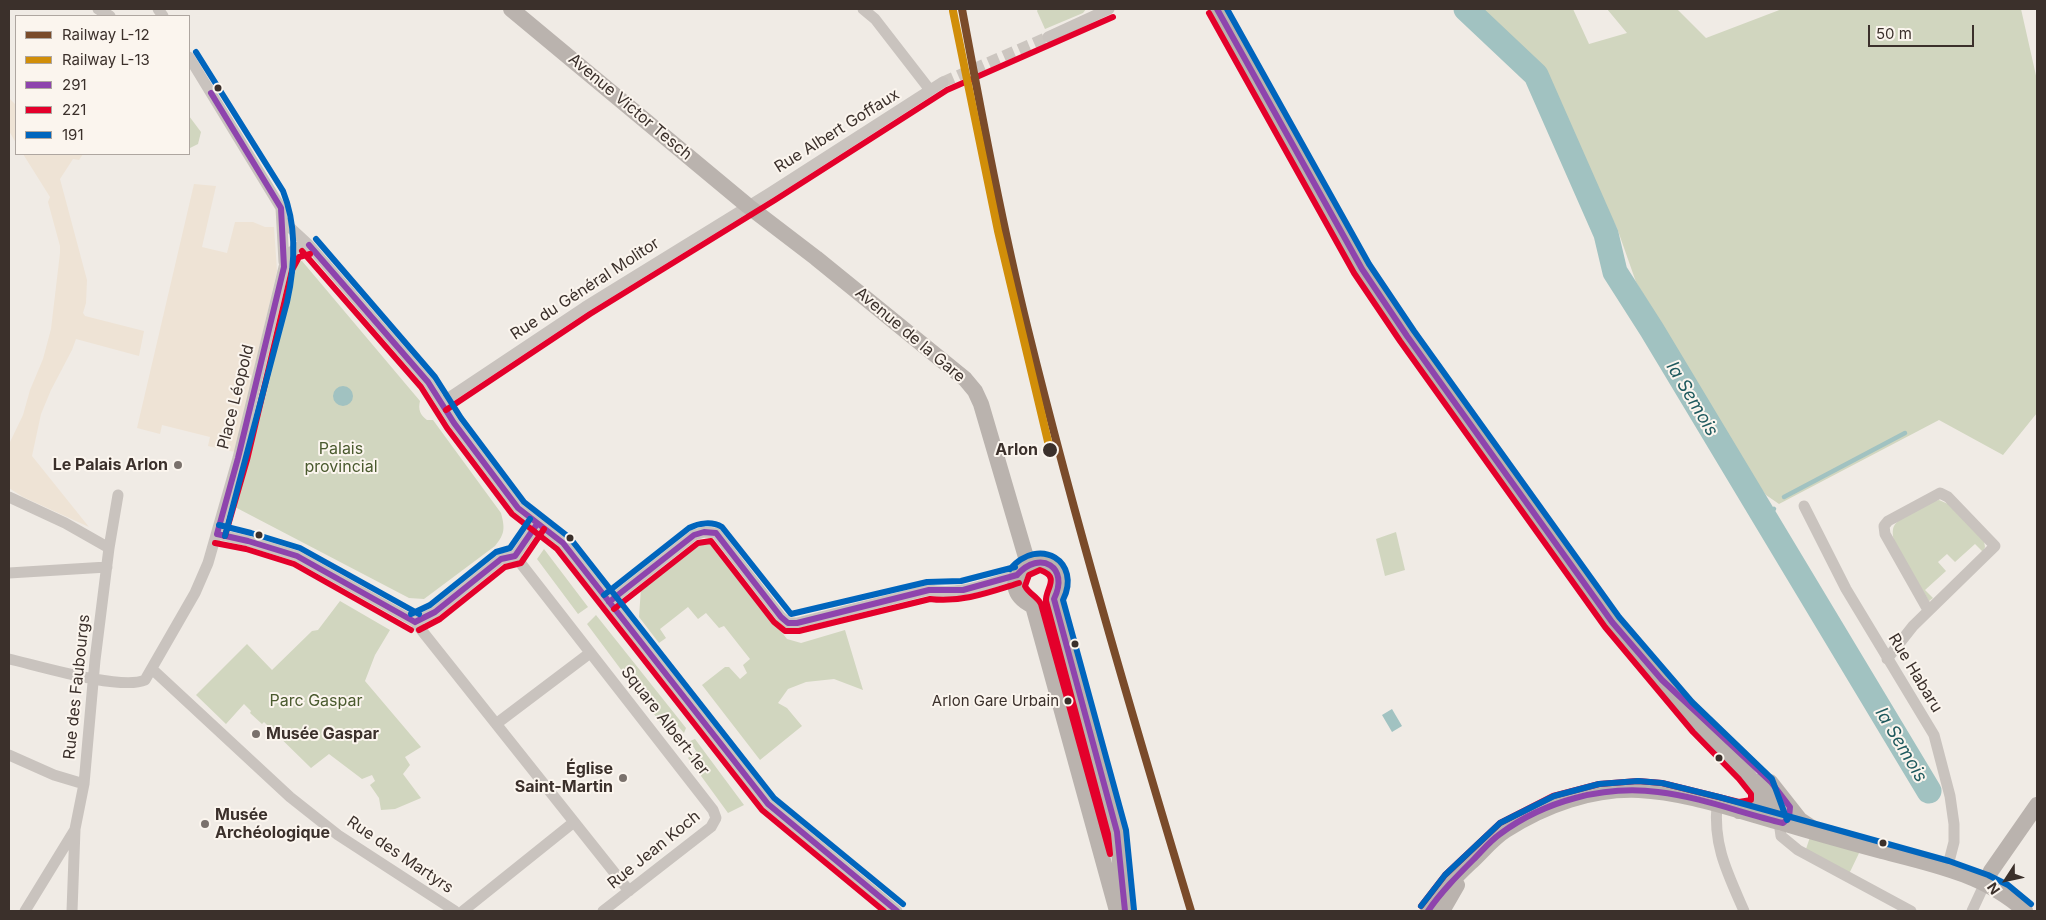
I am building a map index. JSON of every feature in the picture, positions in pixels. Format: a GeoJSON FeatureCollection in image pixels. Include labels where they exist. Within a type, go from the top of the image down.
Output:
{"type":"FeatureCollection","features":[{"type":"Feature","properties":{"kind":"main road","name":"Avenue Victor Tesch"},"geometry":{"type":"LineString","coordinates":[[511,9],[748,206]]}},
{"type":"Feature","properties":{"kind":"main road"},"geometry":{"type":"LineString","coordinates":[[1217,9],[1362,269],[1407,336],[1612,622],[1700,726],[1746,772],[1760,791],[1760,808],[1740,811]]}},
{"type":"Feature","properties":{"kind":"main road","name":"Avenue de la Gare"},"geometry":{"type":"LineString","coordinates":[[748,206],[944,362],[975,391],[981,404],[1022,569],[1016,587],[1021,599],[1033,606],[1117,911]]}},
{"type":"Feature","properties":{"kind":"main road"},"geometry":{"type":"LineString","coordinates":[[1022,569],[1043,562],[1049,564],[1058,574],[1060,588],[1054,599],[1117,832],[1125,911]]}},
{"type":"Feature","properties":{"kind":"main road"},"geometry":{"type":"LineString","coordinates":[[1662,680],[1771,782],[1800,820],[1822,835]]}},
{"type":"Feature","properties":{"kind":"main road"},"geometry":{"type":"LineString","coordinates":[[1686,708],[1766,785],[1781,823]]}},
{"type":"Feature","properties":{"kind":"main road"},"geometry":{"type":"LineString","coordinates":[[1428,911],[1451,880],[1505,830],[1556,804],[1588,795],[1638,790],[1660,792],[1717,805],[1947,869],[1985,883],[2004,893],[2025,911]]}},
{"type":"Feature","properties":{"kind":"main road"},"geometry":{"type":"LineString","coordinates":[[1985,883],[1991,871],[2037,805]]}},
{"type":"Feature","properties":{"kind":"main road"},"geometry":{"type":"LineString","coordinates":[[1781,823],[1789,818],[1790,807]]}},
{"type":"Feature","properties":{"kind":"main road"},"geometry":{"type":"LineString","coordinates":[[1442,911],[1471,862]]}},
{"type":"Feature","properties":{"kind":"street"},"geometry":{"type":"LineString","coordinates":[[863,9],[875,19],[930,90]]}},
{"type":"Feature","properties":{"kind":"street"},"geometry":{"type":"LineString","coordinates":[[1048,37],[1109,9]]}},
{"type":"Feature","properties":{"kind":"street"},"geometry":{"type":"LineString","coordinates":[[190,59],[275,195],[281,208],[284,267]]}},
{"type":"Feature","properties":{"kind":"street","name":"Rue Albert Goffaux"},"geometry":{"type":"LineString","coordinates":[[748,206],[943,82]]}},
{"type":"Feature","properties":{"kind":"street","name":"Rue du Général Molitor"},"geometry":{"type":"LineString","coordinates":[[441,402],[585,307],[748,206]]}},
{"type":"Feature","properties":{"kind":"street"},"geometry":{"type":"LineString","coordinates":[[282,220],[309,245],[428,382],[454,423],[518,508],[563,543],[768,804],[896,911]]}},
{"type":"Feature","properties":{"kind":"street"},"geometry":{"type":"LineString","coordinates":[[284,267],[290,252],[298,246],[309,245]]}},
{"type":"Feature","properties":{"kind":"street","name":"Place Léopold"},"geometry":{"type":"LineString","coordinates":[[152,669],[195,593],[208,563],[238,458],[284,267]]}},
{"type":"Feature","properties":{"kind":"street"},"geometry":{"type":"LineString","coordinates":[[1887,660],[1912,626],[1995,546],[1948,497],[1940,493],[1888,521],[1884,526],[1885,534],[1928,610]]}},
{"type":"Feature","properties":{"kind":"street","name":"Rue des Faubourgs"},"geometry":{"type":"LineString","coordinates":[[72,911],[75,829],[84,784],[109,548],[118,495]]}},
{"type":"Feature","properties":{"kind":"street"},"geometry":{"type":"LineString","coordinates":[[9,497],[65,523],[109,548]]}},
{"type":"Feature","properties":{"kind":"street","name":"Rue Habaru"},"geometry":{"type":"LineString","coordinates":[[1804,506],[1846,589],[1887,660],[1934,735],[1950,796],[1954,824],[1954,842],[1947,869]]}},
{"type":"Feature","properties":{"kind":"street"},"geometry":{"type":"LineString","coordinates":[[415,622],[435,612],[502,558],[515,556],[537,524]]}},
{"type":"Feature","properties":{"kind":"street"},"geometry":{"type":"LineString","coordinates":[[609,602],[694,535],[704,532],[716,533],[781,617],[788,622],[796,623],[930,590],[943,592],[960,591],[1022,569]]}},
{"type":"Feature","properties":{"kind":"street"},"geometry":{"type":"LineString","coordinates":[[217,534],[297,556],[415,622],[629,891]]}},
{"type":"Feature","properties":{"kind":"street","name":"Square Albert-1er"},"geometry":{"type":"LineString","coordinates":[[515,556],[713,810]]}},
{"type":"Feature","properties":{"kind":"street"},"geometry":{"type":"LineString","coordinates":[[9,573],[107,567]]}},
{"type":"Feature","properties":{"kind":"street"},"geometry":{"type":"LineString","coordinates":[[496,724],[590,653]]}},
{"type":"Feature","properties":{"kind":"street"},"geometry":{"type":"LineString","coordinates":[[9,659],[94,679],[141,681],[145,680],[152,669]]}},
{"type":"Feature","properties":{"kind":"street","name":"Rue des Martyrs"},"geometry":{"type":"LineString","coordinates":[[152,669],[290,797],[338,835],[455,911]]}},
{"type":"Feature","properties":{"kind":"street"},"geometry":{"type":"LineString","coordinates":[[9,755],[54,775],[84,784]]}},
{"type":"Feature","properties":{"kind":"street"},"geometry":{"type":"LineString","coordinates":[[1717,805],[1717,842],[1744,911]]}},
{"type":"Feature","properties":{"kind":"street","name":"Rue Jean Koch"},"geometry":{"type":"LineString","coordinates":[[603,911],[712,827],[716,818],[713,810]]}},
{"type":"Feature","properties":{"kind":"street"},"geometry":{"type":"LineString","coordinates":[[463,911],[574,822]]}},
{"type":"Feature","properties":{"kind":"street"},"geometry":{"type":"LineString","coordinates":[[1781,823],[1781,836],[1798,850],[1911,911]]}},
{"type":"Feature","properties":{"kind":"street","name":"Rue des Faubourgs"},"geometry":{"type":"LineString","coordinates":[[25,911],[75,829]]}},
{"type":"Feature","properties":{"kind":"street"},"geometry":{"type":"LineString","coordinates":[[1972,911],[1985,883]]}},
{"type":"Feature","properties":{"kind":"green space"},"geometry":{"type":"Polygon","coordinates":[[[1038,9],[1086,9],[1083,13],[1045,29],[1037,11],[1038,9]]]}},
{"type":"Feature","properties":{"kind":"green space"},"geometry":{"type":"Polygon","coordinates":[[[1486,9],[1573,9],[1589,44],[1627,33],[1607,9],[1677,9],[1706,38],[1782,9],[2021,9],[2037,80],[2037,413],[2003,455],[1939,420],[1779,504],[1766,495],[1754,480],[1636,282],[1617,228],[1569,137],[1545,81],[1529,55],[1483,12],[1486,9]]]}},
{"type":"Feature","properties":{"kind":"green space"},"geometry":{"type":"Polygon","coordinates":[[[190,117],[201,132],[198,144],[190,148],[190,117]]]}},
{"type":"Feature","properties":{"kind":"green space","name":"Palais provincial"},"geometry":{"type":"Polygon","coordinates":[[[298,261],[302,261],[420,401],[419,409],[421,414],[427,420],[433,420],[501,513],[503,531],[501,538],[495,546],[424,599],[409,598],[233,506],[266,379],[264,378],[271,352],[273,353],[298,261]]]}},
{"type":"Feature","properties":{"kind":"green space"},"geometry":{"type":"Polygon","coordinates":[[[1939,500],[1948,504],[1984,541],[1985,547],[1983,552],[1975,544],[1955,562],[1947,554],[1938,562],[1946,571],[1925,590],[1933,598],[1929,601],[1895,545],[1893,529],[1895,524],[1905,515],[1939,500]]]}},
{"type":"Feature","properties":{"kind":"green space"},"geometry":{"type":"Polygon","coordinates":[[[1396,532],[1405,570],[1385,576],[1376,539],[1396,532]]]}},
{"type":"Feature","properties":{"kind":"green space"},"geometry":{"type":"Polygon","coordinates":[[[701,541],[712,543],[787,639],[801,643],[845,630],[863,690],[834,679],[806,682],[788,689],[778,703],[787,708],[802,726],[760,760],[702,685],[725,667],[729,667],[740,679],[747,673],[743,665],[750,659],[724,626],[719,628],[706,613],[698,619],[688,607],[660,629],[666,638],[659,643],[639,617],[641,588],[701,541]]]}},
{"type":"Feature","properties":{"kind":"green space"},"geometry":{"type":"Polygon","coordinates":[[[544,549],[588,607],[578,614],[537,559],[544,549]]]}},
{"type":"Feature","properties":{"kind":"green space","name":"Parc Gaspar"},"geometry":{"type":"Polygon","coordinates":[[[340,601],[390,630],[375,655],[365,681],[421,747],[405,757],[410,765],[403,774],[421,798],[395,809],[381,810],[379,798],[370,785],[375,781],[372,775],[362,779],[329,754],[311,768],[264,722],[262,724],[250,713],[251,711],[244,704],[226,724],[196,695],[247,644],[272,670],[312,631],[318,630],[340,601]]]}},
{"type":"Feature","properties":{"kind":"green space"},"geometry":{"type":"Polygon","coordinates":[[[596,615],[686,728],[684,733],[677,725],[666,730],[587,624],[596,615]]]}},
{"type":"Feature","properties":{"kind":"green space"},"geometry":{"type":"Polygon","coordinates":[[[695,739],[744,805],[728,813],[688,758],[696,751],[690,741],[695,739]]]}},
{"type":"Feature","properties":{"kind":"green space"},"geometry":{"type":"Polygon","coordinates":[[[1810,837],[1860,851],[1849,874],[1806,849],[1810,837]]]}},
{"type":"Feature","properties":{"kind":"shaded area"},"geometry":{"type":"Polygon","coordinates":[[[9,98],[15,104],[15,141],[9,131],[9,98]]]}},
{"type":"Feature","properties":{"kind":"shaded area"},"geometry":{"type":"Polygon","coordinates":[[[24,155],[82,155],[79,160],[73,159],[60,179],[87,280],[86,303],[83,313],[85,316],[144,331],[139,356],[76,339],[41,414],[32,456],[89,527],[23,497],[9,488],[10,442],[23,415],[30,390],[43,359],[51,329],[60,246],[48,202],[50,197],[24,155]]]}},
{"type":"Feature","properties":{"kind":"shaded area"},"geometry":{"type":"Polygon","coordinates":[[[194,184],[216,186],[202,247],[227,253],[235,222],[253,222],[265,227],[274,227],[277,271],[235,452],[208,446],[210,437],[162,425],[160,434],[137,428],[194,184]]]}},
{"type":"Feature","properties":{"kind":"water"},"geometry":{"type":"Polygon","coordinates":[[[343,386],[350,389],[353,396],[350,403],[343,406],[336,403],[333,396],[336,389],[343,386]]]}},
{"type":"Feature","properties":{"kind":"water"},"geometry":{"type":"Polygon","coordinates":[[[1392,709],[1402,726],[1392,732],[1382,715],[1392,709]]]}},
{"type":"Feature","properties":{"kind":"waterway","name":"la Semois"},"geometry":{"type":"LineString","coordinates":[[1466,9],[1536,75],[1606,234],[1615,272],[1652,330],[1929,791]]}},
{"type":"Feature","properties":{"kind":"waterway"},"geometry":{"type":"LineString","coordinates":[[1784,497],[1905,433]]}},
{"type":"Feature","properties":{"kind":"waterway"},"geometry":{"type":"LineString","coordinates":[[1765,519],[1774,509]]}},
{"type":"Feature","properties":{"kind":"tunnel"},"geometry":{"type":"LineString","coordinates":[[943,82],[1048,37]]}},
{"type":"Feature","properties":{"kind":"rail line","name":"L-12"},"geometry":{"type":"LineString","coordinates":[[962,9],[1010,250],[1046,403],[1106,621],[1191,911]]}},
{"type":"Feature","properties":{"kind":"rail line","name":"L-13"},"geometry":{"type":"LineString","coordinates":[[953,11],[998,231],[1050,450]]}},
{"type":"Feature","properties":{"kind":"transit line","name":"291"},"geometry":{"type":"LineString","coordinates":[[1217,9],[1362,269],[1407,336],[1612,622],[1662,680],[1771,782],[1790,807],[1789,818],[1783,823],[1705,801],[1658,792],[1638,790],[1617,791],[1575,798],[1555,804],[1517,822],[1496,837],[1449,884],[1428,911]]}},
{"type":"Feature","properties":{"kind":"transit line","name":"191"},"geometry":{"type":"LineString","coordinates":[[1227,9],[1369,264],[1414,331],[1619,617],[1692,702],[1772,779],[1787,820]]}},
{"type":"Feature","properties":{"kind":"transit line","name":"221"},"geometry":{"type":"LineString","coordinates":[[1209,13],[1354,273],[1400,341],[1605,627],[1693,732],[1751,794],[1751,800],[1739,802],[1662,783],[1638,781],[1599,784],[1553,796],[1500,823],[1445,875],[1421,906]]}},
{"type":"Feature","properties":{"kind":"transit line","name":"221"},"geometry":{"type":"LineString","coordinates":[[446,410],[590,314],[775,200],[947,90],[1113,17]]}},
{"type":"Feature","properties":{"kind":"transit line","name":"191"},"geometry":{"type":"LineString","coordinates":[[196,52],[283,191],[288,204],[293,232],[292,274],[287,302],[225,536]]}},
{"type":"Feature","properties":{"kind":"transit line","name":"291"},"geometry":{"type":"LineString","coordinates":[[211,93],[281,208],[284,267],[238,458],[217,534]]}},
{"type":"Feature","properties":{"kind":"transit line","name":"191"},"geometry":{"type":"LineString","coordinates":[[316,239],[435,377],[461,418],[524,502],[570,538],[774,798],[903,904]]}},
{"type":"Feature","properties":{"kind":"transit line","name":"291"},"geometry":{"type":"LineString","coordinates":[[309,245],[428,382],[454,423],[518,508],[563,543],[768,804],[897,911]]}},
{"type":"Feature","properties":{"kind":"transit line","name":"221"},"geometry":{"type":"LineString","coordinates":[[302,251],[421,387],[447,428],[512,514],[557,549],[762,810],[884,911]]}},
{"type":"Feature","properties":{"kind":"transit line","name":"221"},"geometry":{"type":"LineString","coordinates":[[225,536],[247,460],[292,270],[299,257],[310,254]]}},
{"type":"Feature","properties":{"kind":"transit line","name":"191"},"geometry":{"type":"LineString","coordinates":[[411,614],[430,605],[496,552],[510,548],[530,519]]}},
{"type":"Feature","properties":{"kind":"transit line","name":"191"},"geometry":{"type":"LineString","coordinates":[[604,595],[689,528],[706,523],[722,527],[791,614],[927,582],[961,581],[1015,567]]}},
{"type":"Feature","properties":{"kind":"transit line","name":"291"},"geometry":{"type":"LineString","coordinates":[[415,622],[435,612],[501,559],[515,556],[537,524]]}},
{"type":"Feature","properties":{"kind":"transit line","name":"191"},"geometry":{"type":"LineString","coordinates":[[219,525],[300,548],[419,614]]}},
{"type":"Feature","properties":{"kind":"transit line","name":"221"},"geometry":{"type":"LineString","coordinates":[[419,630],[440,619],[505,567],[521,563],[544,529]]}},
{"type":"Feature","properties":{"kind":"transit line","name":"291"},"geometry":{"type":"LineString","coordinates":[[609,602],[694,535],[704,532],[716,533],[781,617],[788,623],[797,623],[929,590],[963,590],[1017,575]]}},
{"type":"Feature","properties":{"kind":"transit line","name":"291"},"geometry":{"type":"LineString","coordinates":[[217,534],[297,556],[415,622]]}},
{"type":"Feature","properties":{"kind":"transit line","name":"221"},"geometry":{"type":"LineString","coordinates":[[614,609],[698,543],[711,541],[774,622],[785,631],[799,631],[930,599],[942,600],[975,596],[1019,583]]}},
{"type":"Feature","properties":{"kind":"transit line","name":"221"},"geometry":{"type":"LineString","coordinates":[[215,543],[246,549],[294,564],[411,630]]}},
{"type":"Feature","properties":{"kind":"transit line","name":"191"},"geometry":{"type":"LineString","coordinates":[[1010,569],[1022,559],[1034,554],[1045,554],[1055,558],[1067,574],[1067,586],[1063,600],[1126,830],[1134,910]]}},
{"type":"Feature","properties":{"kind":"transit line","name":"291"},"geometry":{"type":"LineString","coordinates":[[1017,575],[1026,567],[1035,563],[1043,563],[1050,565],[1055,570],[1058,578],[1058,588],[1054,599],[1117,832],[1125,911]]}},
{"type":"Feature","properties":{"kind":"transit line","name":"221"},"geometry":{"type":"LineString","coordinates":[[1040,570],[1050,576],[1051,580],[1046,601],[1108,834],[1110,854],[1041,604],[1025,586],[1029,575],[1040,570]]}},
{"type":"Feature","properties":{"kind":"transit line","name":"191"},"geometry":{"type":"LineString","coordinates":[[1421,906],[1445,875],[1500,823],[1554,796],[1599,784],[1638,781],[1662,783],[1719,797],[1949,861],[1988,875],[2008,885],[2031,904]]}},
{"type":"Feature","properties":{"kind":"place","name":"Arlon"},"geometry":{"type":"Point","coordinates":[1050,450]}},
{"type":"Feature","properties":{"kind":"place","name":"Le Palais Arlon"},"geometry":{"type":"Point","coordinates":[178,465]}},
{"type":"Feature","properties":{"kind":"place","name":"Arlon Gare Urbain"},"geometry":{"type":"Point","coordinates":[1068,701]}},
{"type":"Feature","properties":{"kind":"place","name":"Musée Gaspar"},"geometry":{"type":"Point","coordinates":[256,734]}},
{"type":"Feature","properties":{"kind":"place","name":"Église Saint-Martin"},"geometry":{"type":"Point","coordinates":[623,778]}},
{"type":"Feature","properties":{"kind":"place","name":"Musée Archéologique"},"geometry":{"type":"Point","coordinates":[205,824]}}]}
